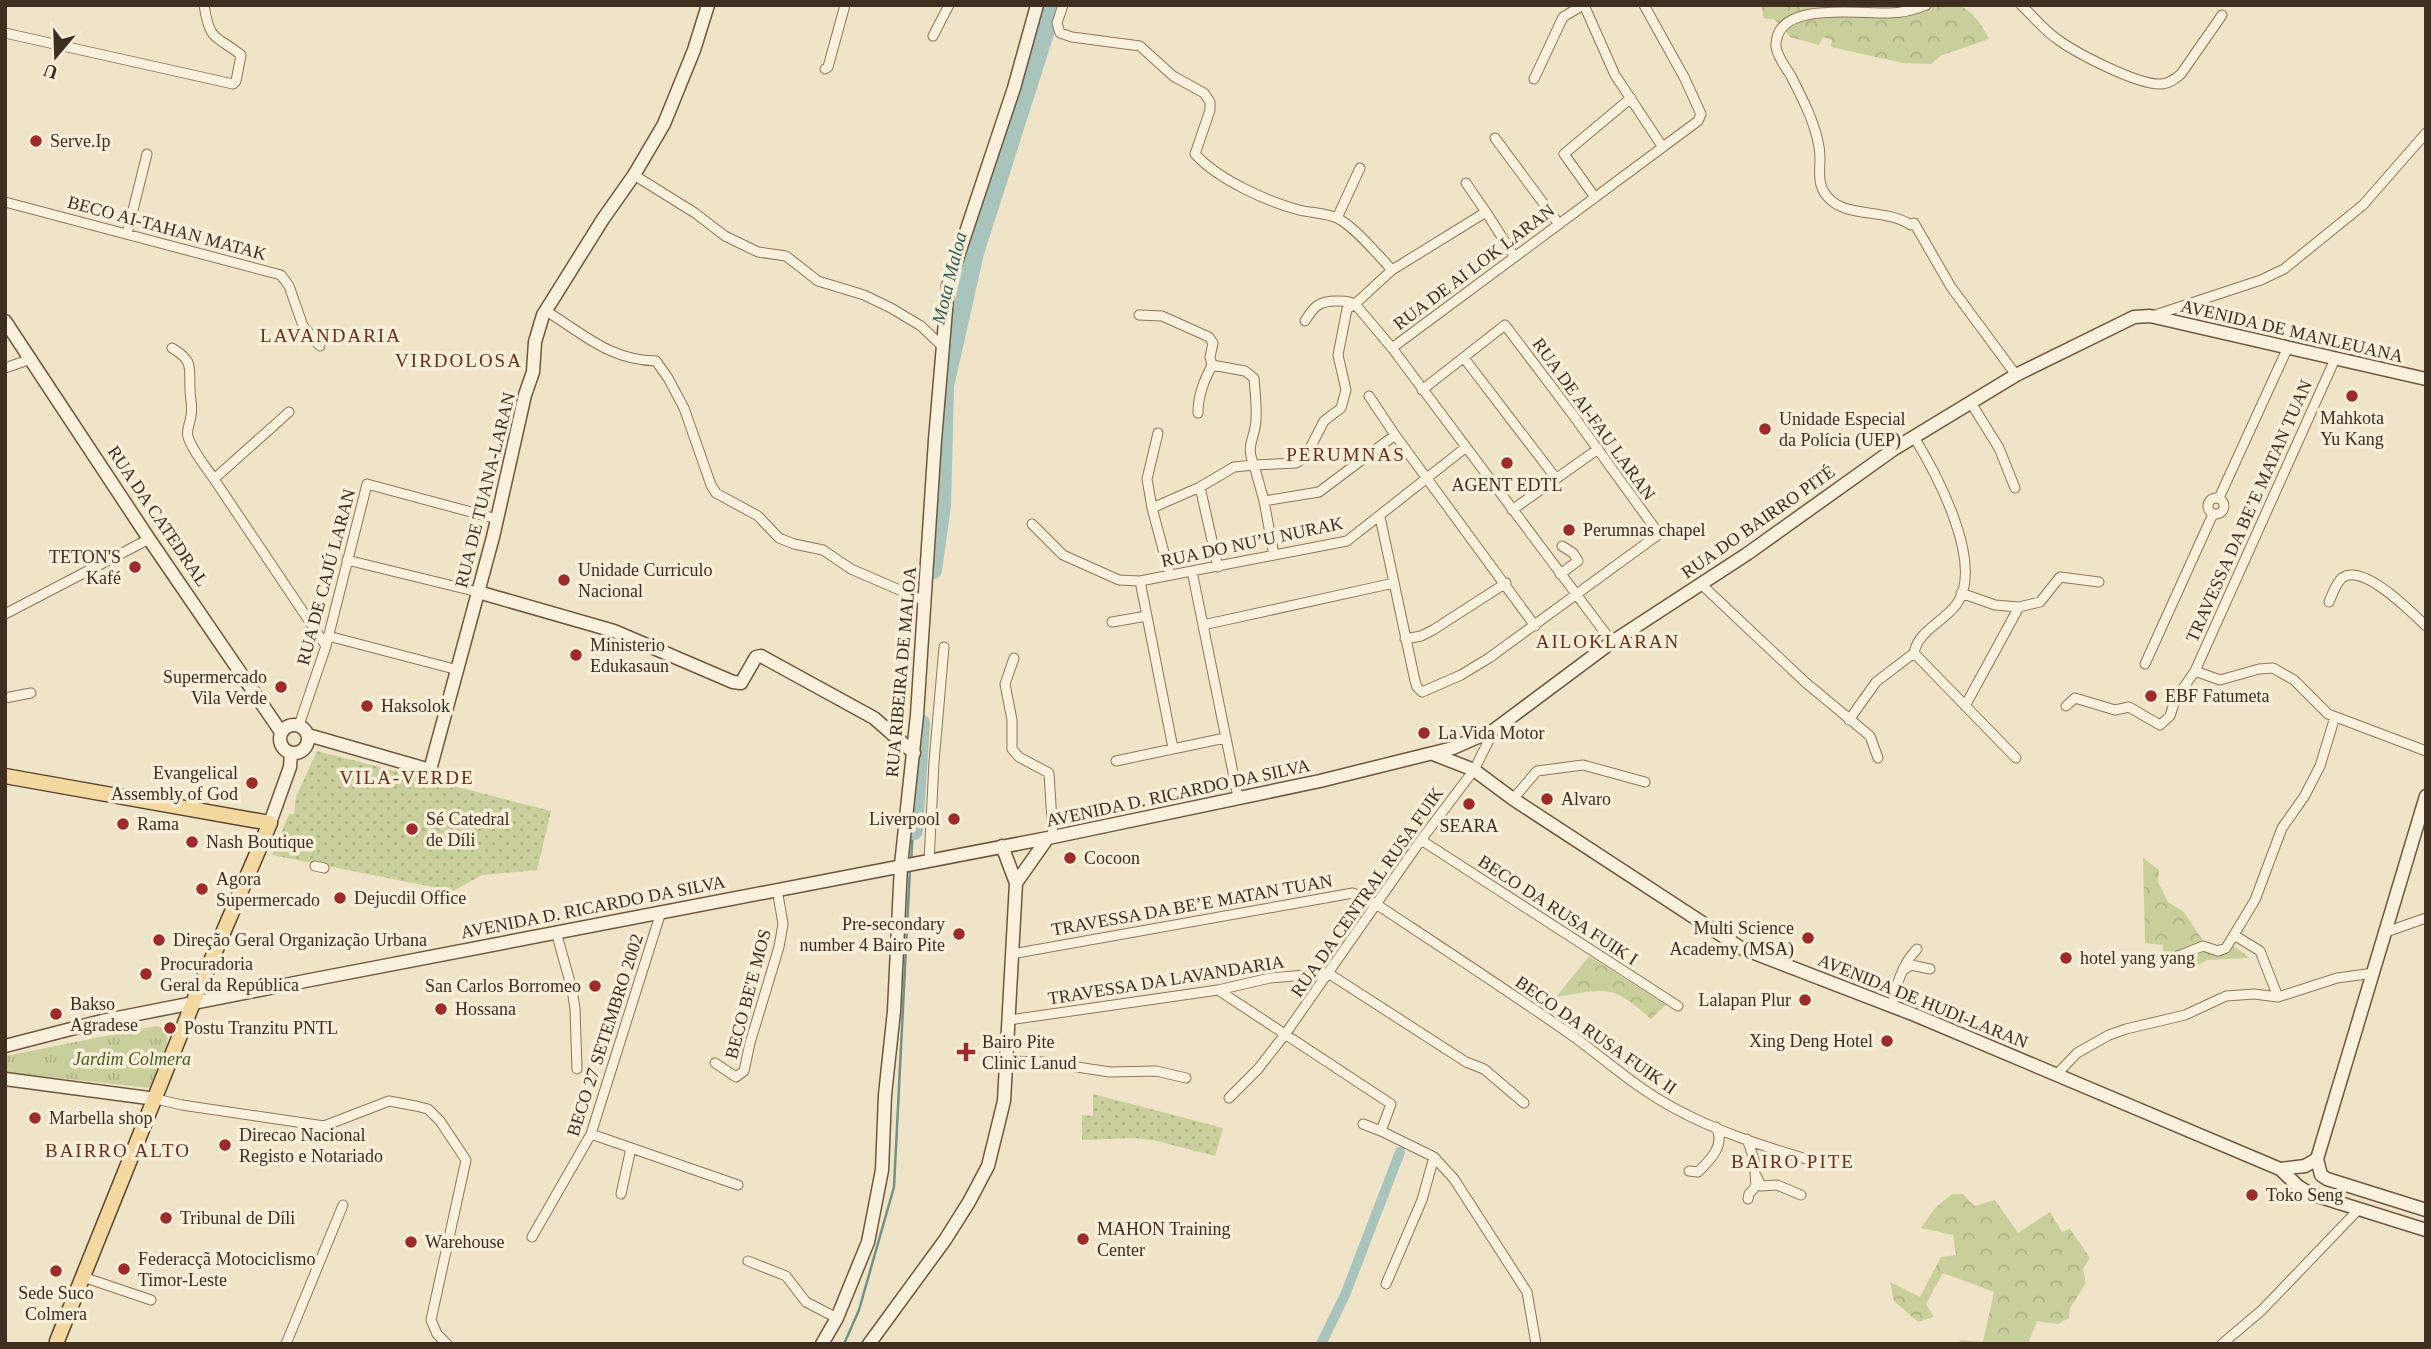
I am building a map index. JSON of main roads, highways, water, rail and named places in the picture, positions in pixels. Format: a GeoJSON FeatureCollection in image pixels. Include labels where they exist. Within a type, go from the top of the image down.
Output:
{"type":"FeatureCollection","features":[{"type":"Feature","properties":{"kind":"main road","name":"RUA DE TUANA-LARAN"},"geometry":{"type":"LineString","coordinates":[[303,730],[430,770],[497,519],[533,372],[535,342],[546,311],[603,219],[634,175],[672,105],[708,5]]}},
{"type":"Feature","properties":{"kind":"main road","name":"RUA RIBEIRA DE MALOA"},"geometry":{"type":"LineString","coordinates":[[822,1344],[837,1318],[868,1242],[882,1170],[885,1095],[894,1011],[948,286],[1014,88],[1037,5]]}},
{"type":"Feature","properties":{"kind":"main road","name":"AVENIDA DE MANLEUANA"},"geometry":{"type":"LineString","coordinates":[[2150,316],[2426,379]]}},
{"type":"Feature","properties":{"kind":"main road","name":"RUA DO BAIRRO PITÉ"},"geometry":{"type":"LineString","coordinates":[[1433,754],[1494,730],[1612,642],[1914,437],[1971,402],[2016,375],[2134,317],[2150,316]]}},
{"type":"Feature","properties":{"kind":"main road","name":"RUA DA CATEDRAL"},"geometry":{"type":"LineString","coordinates":[[5,321],[281,732]]}},
{"type":"Feature","properties":{"kind":"main road"},"geometry":{"type":"LineString","coordinates":[[478,592],[614,631],[733,682],[741,683],[756,657],[761,656],[874,718],[914,753]]}},
{"type":"Feature","properties":{"kind":"main road"},"geometry":{"type":"LineString","coordinates":[[285,727],[303,730],[304,749],[291,753],[280,745],[281,732],[285,727]]}},
{"type":"Feature","properties":{"kind":"main road"},"geometry":{"type":"LineString","coordinates":[[55,1343],[193,1003],[270,823],[290,767],[291,753]]}},
{"type":"Feature","properties":{"kind":"main road","name":"AVENIDA DE HUDI-LARAN"},"geometry":{"type":"LineString","coordinates":[[1433,754],[1474,770],[1513,799],[1741,948],[2057,1074],[2280,1169],[2305,1191],[2426,1230]]}},
{"type":"Feature","properties":{"kind":"main road","name":"AVENIDA D. RICARDO DA SILVA"},"geometry":{"type":"LineString","coordinates":[[5,1046],[102,1021],[1050,838],[1320,781],[1433,754]]}},
{"type":"Feature","properties":{"kind":"main road"},"geometry":{"type":"LineString","coordinates":[[5,776],[270,823]]}},
{"type":"Feature","properties":{"kind":"main road"},"geometry":{"type":"LineString","coordinates":[[2426,796],[2317,1159],[2321,1175],[2426,1210]]}},
{"type":"Feature","properties":{"kind":"main road"},"geometry":{"type":"LineString","coordinates":[[1016,883],[1050,838]]}},
{"type":"Feature","properties":{"kind":"main road"},"geometry":{"type":"LineString","coordinates":[[869,1344],[945,1240],[988,1166],[1004,1101],[1016,883],[1002,846]]}},
{"type":"Feature","properties":{"kind":"main road"},"geometry":{"type":"LineString","coordinates":[[5,1079],[156,1098]]}},
{"type":"Feature","properties":{"kind":"main road"},"geometry":{"type":"LineString","coordinates":[[2280,1169],[2305,1166],[2317,1159]]}},
{"type":"Feature","properties":{"kind":"waterway"},"geometry":{"type":"LineString","coordinates":[[950,328],[1044,5]]}},
{"type":"Feature","properties":{"kind":"waterway","name":"Mota Maloa"},"geometry":{"type":"LineString","coordinates":[[933,570],[942,506],[945,386],[975,253],[1054,5]]}},
{"type":"Feature","properties":{"kind":"waterway","name":"Mota Maloa"},"geometry":{"type":"LineString","coordinates":[[914,831],[921,723]]}},
{"type":"Feature","properties":{"kind":"waterway","name":"Mota Maloa"},"geometry":{"type":"LineString","coordinates":[[911,862],[916,781]]}},
{"type":"Feature","properties":{"kind":"waterway"},"geometry":{"type":"LineString","coordinates":[[844,1344],[859,1310],[894,1187],[910,868]]}},
{"type":"Feature","properties":{"kind":"waterway"},"geometry":{"type":"LineString","coordinates":[[1321,1344],[1345,1295],[1400,1152]]}},
{"type":"Feature","properties":{"kind":"place","name":"Serve.Ip"},"geometry":{"type":"Point","coordinates":[36,141]}},
{"type":"Feature","properties":{"kind":"place","name":"Mahkota Yu Kang"},"geometry":{"type":"Point","coordinates":[2352,396]}},
{"type":"Feature","properties":{"kind":"place","name":"Unidade Especial da Polícia (UEP)"},"geometry":{"type":"Point","coordinates":[1765,429]}},
{"type":"Feature","properties":{"kind":"place","name":"AGENT EDTL"},"geometry":{"type":"Point","coordinates":[1507,463]}},
{"type":"Feature","properties":{"kind":"place","name":"Perumnas chapel"},"geometry":{"type":"Point","coordinates":[1569,530]}},
{"type":"Feature","properties":{"kind":"place","name":"TETON'S Kafé"},"geometry":{"type":"Point","coordinates":[135,567]}},
{"type":"Feature","properties":{"kind":"place","name":"Unidade Curriculo Nacional"},"geometry":{"type":"Point","coordinates":[564,580]}},
{"type":"Feature","properties":{"kind":"place","name":"Ministerio Edukasaun"},"geometry":{"type":"Point","coordinates":[576,655]}},
{"type":"Feature","properties":{"kind":"place","name":"Supermercado Vila Verde"},"geometry":{"type":"Point","coordinates":[281,687]}},
{"type":"Feature","properties":{"kind":"place","name":"EBF Fatumeta"},"geometry":{"type":"Point","coordinates":[2151,696]}},
{"type":"Feature","properties":{"kind":"place","name":"Haksolok"},"geometry":{"type":"Point","coordinates":[367,706]}},
{"type":"Feature","properties":{"kind":"place","name":"La Vida Motor"},"geometry":{"type":"Point","coordinates":[1424,733]}},
{"type":"Feature","properties":{"kind":"place","name":"Evangelical Assembly of God"},"geometry":{"type":"Point","coordinates":[252,783]}},
{"type":"Feature","properties":{"kind":"place","name":"Alvaro"},"geometry":{"type":"Point","coordinates":[1547,799]}},
{"type":"Feature","properties":{"kind":"place","name":"SEARA"},"geometry":{"type":"Point","coordinates":[1469,804]}},
{"type":"Feature","properties":{"kind":"place","name":"Liverpool"},"geometry":{"type":"Point","coordinates":[954,819]}},
{"type":"Feature","properties":{"kind":"place","name":"Rama"},"geometry":{"type":"Point","coordinates":[123,824]}},
{"type":"Feature","properties":{"kind":"place","name":"Sé Catedral de Díli"},"geometry":{"type":"Point","coordinates":[412,829]}},
{"type":"Feature","properties":{"kind":"place","name":"Nash Boutique"},"geometry":{"type":"Point","coordinates":[192,842]}},
{"type":"Feature","properties":{"kind":"place","name":"Cocoon"},"geometry":{"type":"Point","coordinates":[1070,858]}},
{"type":"Feature","properties":{"kind":"place","name":"Agora Supermercado"},"geometry":{"type":"Point","coordinates":[202,889]}},
{"type":"Feature","properties":{"kind":"place","name":"Dejucdil Office"},"geometry":{"type":"Point","coordinates":[340,898]}},
{"type":"Feature","properties":{"kind":"place","name":"Pre-secondary number 4 Bairo Pite"},"geometry":{"type":"Point","coordinates":[959,934]}},
{"type":"Feature","properties":{"kind":"place","name":"Multi Science Academy (MSA)"},"geometry":{"type":"Point","coordinates":[1808,938]}},
{"type":"Feature","properties":{"kind":"place","name":"Direção Geral Organização Urbana"},"geometry":{"type":"Point","coordinates":[159,940]}},
{"type":"Feature","properties":{"kind":"place","name":"hotel yang yang"},"geometry":{"type":"Point","coordinates":[2066,958]}},
{"type":"Feature","properties":{"kind":"place","name":"Procuradoria Geral da República"},"geometry":{"type":"Point","coordinates":[146,974]}},
{"type":"Feature","properties":{"kind":"place","name":"San Carlos Borromeo"},"geometry":{"type":"Point","coordinates":[595,986]}},
{"type":"Feature","properties":{"kind":"place","name":"Lalapan Plur"},"geometry":{"type":"Point","coordinates":[1805,1000]}},
{"type":"Feature","properties":{"kind":"place","name":"Hossana"},"geometry":{"type":"Point","coordinates":[441,1009]}},
{"type":"Feature","properties":{"kind":"place","name":"Bakso Agradese"},"geometry":{"type":"Point","coordinates":[56,1014]}},
{"type":"Feature","properties":{"kind":"place","name":"Postu Tranzitu PNTL"},"geometry":{"type":"Point","coordinates":[170,1028]}},
{"type":"Feature","properties":{"kind":"place","name":"Xing Deng Hotel"},"geometry":{"type":"Point","coordinates":[1887,1041]}},
{"type":"Feature","properties":{"kind":"place","name":"Bairo Pite Clinic Lanud"},"geometry":{"type":"Point","coordinates":[966,1052]}},
{"type":"Feature","properties":{"kind":"place","name":"Marbella shop"},"geometry":{"type":"Point","coordinates":[35,1118]}},
{"type":"Feature","properties":{"kind":"place","name":"Direcao Nacional Registo e Notariado"},"geometry":{"type":"Point","coordinates":[225,1145]}},
{"type":"Feature","properties":{"kind":"place","name":"Toko Seng"},"geometry":{"type":"Point","coordinates":[2252,1195]}},
{"type":"Feature","properties":{"kind":"place","name":"Tribunal de Díli"},"geometry":{"type":"Point","coordinates":[166,1218]}},
{"type":"Feature","properties":{"kind":"place","name":"MAHON Training Center"},"geometry":{"type":"Point","coordinates":[1083,1239]}},
{"type":"Feature","properties":{"kind":"place","name":"Warehouse"},"geometry":{"type":"Point","coordinates":[411,1242]}},
{"type":"Feature","properties":{"kind":"place","name":"Federacçã Motociclismo Timor-Leste"},"geometry":{"type":"Point","coordinates":[124,1269]}},
{"type":"Feature","properties":{"kind":"place","name":"Sede Suco Colmera"},"geometry":{"type":"Point","coordinates":[56,1271]}},
{"type":"Feature","properties":{"kind":"district","name":"LAVANDARIA"},"geometry":{"type":"Point","coordinates":[331,335]}},
{"type":"Feature","properties":{"kind":"district","name":"VIRDOLOSA"},"geometry":{"type":"Point","coordinates":[459,360]}},
{"type":"Feature","properties":{"kind":"district","name":"PERUMNAS"},"geometry":{"type":"Point","coordinates":[1346,454]}},
{"type":"Feature","properties":{"kind":"district","name":"AILOKLARAN"},"geometry":{"type":"Point","coordinates":[1608,641]}},
{"type":"Feature","properties":{"kind":"district","name":"VILA-VERDE"},"geometry":{"type":"Point","coordinates":[407,777]}},
{"type":"Feature","properties":{"kind":"district","name":"BAIRRO ALTO"},"geometry":{"type":"Point","coordinates":[118,1150]}},
{"type":"Feature","properties":{"kind":"district","name":"BAIRO PITE"},"geometry":{"type":"Point","coordinates":[1793,1161]}},
{"type":"Feature","properties":{"kind":"park label","name":"Jardim Colmera"},"geometry":{"type":"Point","coordinates":[132,1059]}}]}
